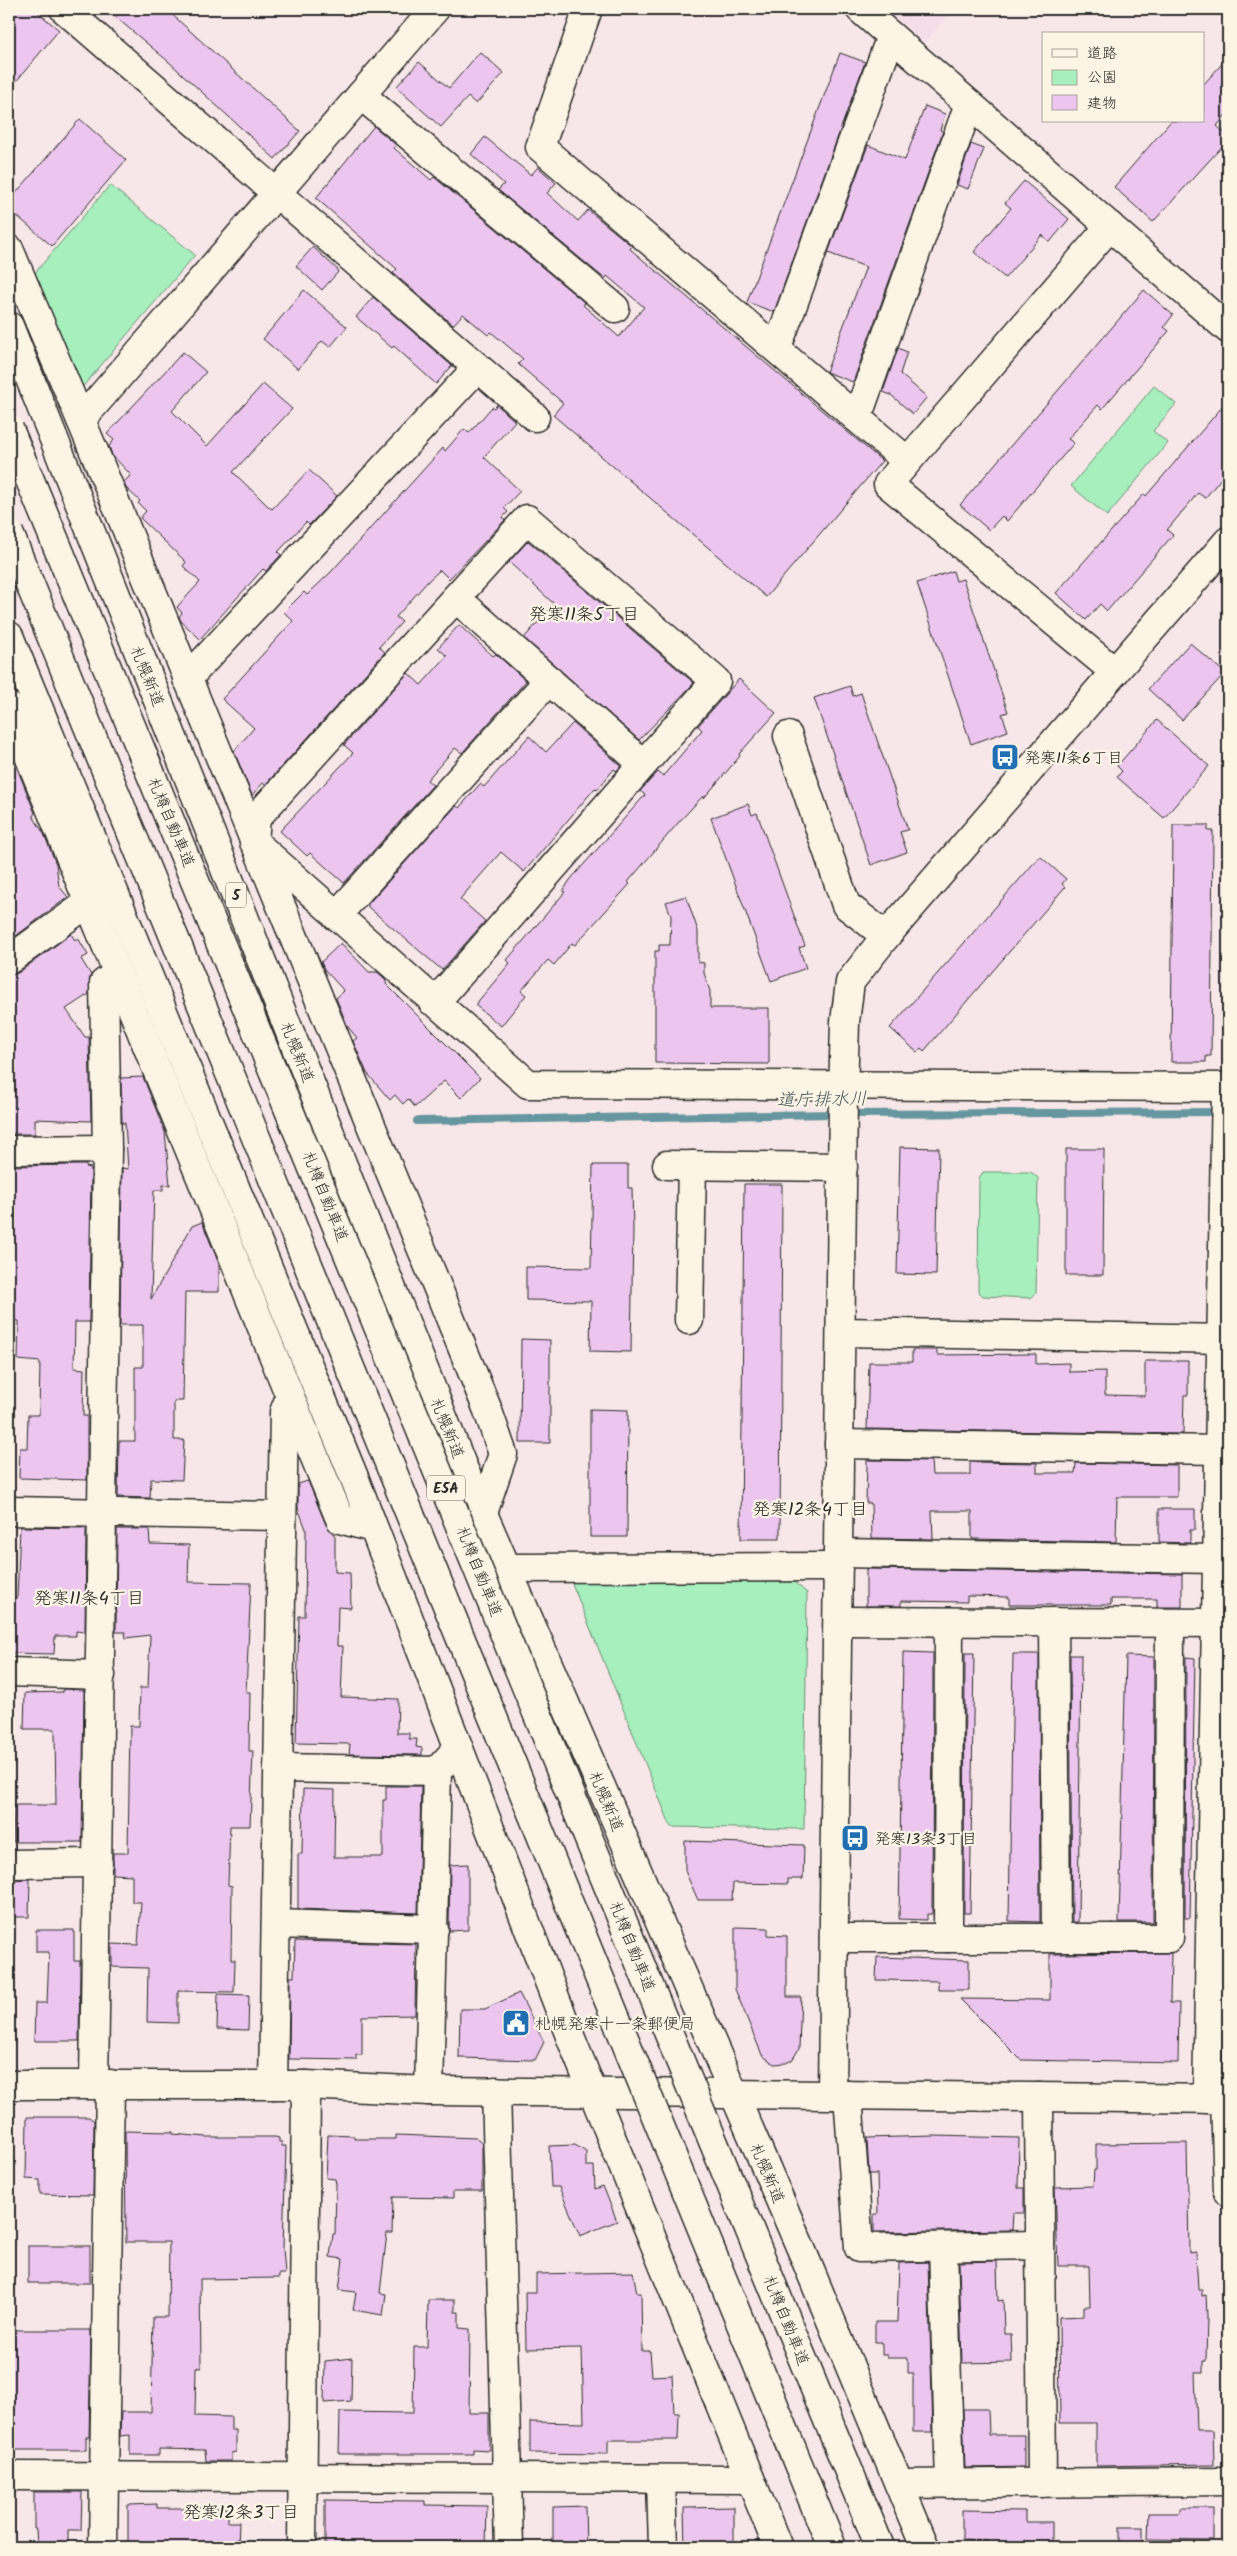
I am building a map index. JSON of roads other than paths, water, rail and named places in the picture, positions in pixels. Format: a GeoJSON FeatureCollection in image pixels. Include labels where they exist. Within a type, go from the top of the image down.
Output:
{"type":"FeatureCollection","features":[{"type":"Feature","properties":{"kind":"main road"},"geometry":{"type":"LineString","coordinates":[[64,9],[534,417]]}},
{"type":"Feature","properties":{"kind":"main road"},"geometry":{"type":"LineString","coordinates":[[81,420],[435,9]]}},
{"type":"Feature","properties":{"kind":"main road"},"geometry":{"type":"LineString","coordinates":[[588,9],[540,147],[907,461]]}},
{"type":"Feature","properties":{"kind":"main road"},"geometry":{"type":"LineString","coordinates":[[860,9],[1228,329]]}},
{"type":"Feature","properties":{"kind":"main road"},"geometry":{"type":"LineString","coordinates":[[776,348],[892,36]]}},
{"type":"Feature","properties":{"kind":"main road"},"geometry":{"type":"LineString","coordinates":[[361,95],[614,308]]}},
{"type":"Feature","properties":{"kind":"main road"},"geometry":{"type":"LineString","coordinates":[[857,418],[969,104]]}},
{"type":"Feature","properties":{"kind":"main road"},"geometry":{"type":"LineString","coordinates":[[1110,226],[888,484],[1115,672]]}},
{"type":"Feature","properties":{"kind":"main road"},"geometry":{"type":"LineString","coordinates":[[9,249],[487,1408],[503,1454],[483,1513]]}},
{"type":"Feature","properties":{"kind":"main road","name":"札幌新道"},"geometry":{"type":"LineString","coordinates":[[9,326],[462,1464],[734,2094],[925,2547]]}},
{"type":"Feature","properties":{"kind":"main road"},"geometry":{"type":"LineString","coordinates":[[187,679],[477,368]]}},
{"type":"Feature","properties":{"kind":"main road","name":"札樽自動車道"},"geometry":{"type":"LineString","coordinates":[[9,429],[880,2547]]}},
{"type":"Feature","properties":{"kind":"main road"},"geometry":{"type":"LineString","coordinates":[[254,842],[256,818],[527,519],[716,682],[446,990],[432,1001]]}},
{"type":"Feature","properties":{"kind":"main road","name":"E5A"},"geometry":{"type":"LineString","coordinates":[[9,533],[832,2547]]}},
{"type":"Feature","properties":{"kind":"main road"},"geometry":{"type":"LineString","coordinates":[[1040,2245],[859,2248],[840,2095],[834,1938],[845,1022],[850,982],[886,936],[1115,672],[1224,552]]}},
{"type":"Feature","properties":{"kind":"main road"},"geometry":{"type":"LineString","coordinates":[[456,598],[644,764]]}},
{"type":"Feature","properties":{"kind":"main road"},"geometry":{"type":"LineString","coordinates":[[9,636],[356,1482],[592,2092],[778,2547]]}},
{"type":"Feature","properties":{"kind":"main road"},"geometry":{"type":"LineString","coordinates":[[336,916],[549,680]]}},
{"type":"Feature","properties":{"kind":"main road"},"geometry":{"type":"LineString","coordinates":[[10,712],[340,1519],[374,1528]]}},
{"type":"Feature","properties":{"kind":"main road"},"geometry":{"type":"LineString","coordinates":[[788,736],[846,905],[886,936]]}},
{"type":"Feature","properties":{"kind":"main road"},"geometry":{"type":"LineString","coordinates":[[254,842],[528,1084],[843,1091],[1227,1112],[1225,1339],[1218,1559],[1222,1623],[1220,2099],[1228,2192]]}},
{"type":"Feature","properties":{"kind":"main road"},"geometry":{"type":"LineString","coordinates":[[287,924],[317,898]]}},
{"type":"Feature","properties":{"kind":"main road"},"geometry":{"type":"LineString","coordinates":[[9,960],[88,903]]}},
{"type":"Feature","properties":{"kind":"main road"},"geometry":{"type":"LineString","coordinates":[[103,2547],[102,2084],[98,1863],[107,1149],[104,983],[116,974]]}},
{"type":"Feature","properties":{"kind":"main road"},"geometry":{"type":"LineString","coordinates":[[9,1150],[107,1149]]}},
{"type":"Feature","properties":{"kind":"main road"},"geometry":{"type":"LineString","coordinates":[[689,1320],[680,1165],[842,1167]]}},
{"type":"Feature","properties":{"kind":"main road"},"geometry":{"type":"LineString","coordinates":[[840,1332],[1225,1339]]}},
{"type":"Feature","properties":{"kind":"main road"},"geometry":{"type":"LineString","coordinates":[[273,2085],[284,1412],[290,1397]]}},
{"type":"Feature","properties":{"kind":"main road"},"geometry":{"type":"LineString","coordinates":[[839,1444],[1220,1450]]}},
{"type":"Feature","properties":{"kind":"main road"},"geometry":{"type":"LineString","coordinates":[[9,1510],[282,1516]]}},
{"type":"Feature","properties":{"kind":"main road"},"geometry":{"type":"LineString","coordinates":[[507,1568],[838,1560],[1218,1559]]}},
{"type":"Feature","properties":{"kind":"main road"},"geometry":{"type":"LineString","coordinates":[[838,1621],[1222,1623]]}},
{"type":"Feature","properties":{"kind":"main road"},"geometry":{"type":"LineString","coordinates":[[948,1938],[949,1622]]}},
{"type":"Feature","properties":{"kind":"main road"},"geometry":{"type":"LineString","coordinates":[[1054,1622],[1056,1938]]}},
{"type":"Feature","properties":{"kind":"main road"},"geometry":{"type":"LineString","coordinates":[[834,1938],[1170,1938],[1170,1622]]}},
{"type":"Feature","properties":{"kind":"main road"},"geometry":{"type":"LineString","coordinates":[[9,1672],[101,1675]]}},
{"type":"Feature","properties":{"kind":"main road"},"geometry":{"type":"LineString","coordinates":[[429,2091],[438,1771],[458,1748]]}},
{"type":"Feature","properties":{"kind":"main road"},"geometry":{"type":"LineString","coordinates":[[278,1768],[438,1771]]}},
{"type":"Feature","properties":{"kind":"main road"},"geometry":{"type":"LineString","coordinates":[[9,1864],[98,1863]]}},
{"type":"Feature","properties":{"kind":"main road"},"geometry":{"type":"LineString","coordinates":[[276,1924],[434,1929]]}},
{"type":"Feature","properties":{"kind":"main road"},"geometry":{"type":"LineString","coordinates":[[9,2085],[306,2085],[429,2091],[1220,2099]]}},
{"type":"Feature","properties":{"kind":"main road"},"geometry":{"type":"LineString","coordinates":[[302,2547],[306,2085]]}},
{"type":"Feature","properties":{"kind":"main road"},"geometry":{"type":"LineString","coordinates":[[496,2092],[509,2547]]}},
{"type":"Feature","properties":{"kind":"main road"},"geometry":{"type":"LineString","coordinates":[[1039,2097],[1042,2483]]}},
{"type":"Feature","properties":{"kind":"main road"},"geometry":{"type":"LineString","coordinates":[[943,2247],[950,2484]]}},
{"type":"Feature","properties":{"kind":"main road"},"geometry":{"type":"LineString","coordinates":[[9,2476],[750,2479]]}},
{"type":"Feature","properties":{"kind":"main road"},"geometry":{"type":"LineString","coordinates":[[661,2480],[663,2547]]}},
{"type":"Feature","properties":{"kind":"main road"},"geometry":{"type":"LineString","coordinates":[[899,2484],[1228,2481]]}},
{"type":"Feature","properties":{"kind":"waterway","name":"道庁排水川"},"geometry":{"type":"LineString","coordinates":[[849,1114],[1222,1112]]}},
{"type":"Feature","properties":{"kind":"waterway","name":"道庁排水川"},"geometry":{"type":"LineString","coordinates":[[417,1121],[837,1114]]}},
{"type":"Feature","properties":{"kind":"place","name":"発寒11条6丁目"},"geometry":{"type":"Point","coordinates":[1005,757]}},
{"type":"Feature","properties":{"kind":"place","name":"発寒13条3丁目"},"geometry":{"type":"Point","coordinates":[855,1838]}},
{"type":"Feature","properties":{"kind":"place","name":"札幌発寒十一条郵便局"},"geometry":{"type":"Point","coordinates":[516,2023]}},
{"type":"Feature","properties":{"kind":"district","name":"発寒11条5丁目"},"geometry":{"type":"Point","coordinates":[584,614]}},
{"type":"Feature","properties":{"kind":"district","name":"発寒12条4丁目"},"geometry":{"type":"Point","coordinates":[810,1509]}},
{"type":"Feature","properties":{"kind":"district","name":"発寒11条4丁目"},"geometry":{"type":"Point","coordinates":[89,1598]}},
{"type":"Feature","properties":{"kind":"district","name":"発寒12条3丁目"},"geometry":{"type":"Point","coordinates":[241,2512]}}]}
